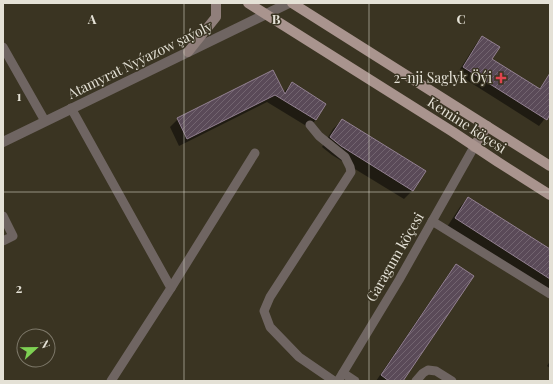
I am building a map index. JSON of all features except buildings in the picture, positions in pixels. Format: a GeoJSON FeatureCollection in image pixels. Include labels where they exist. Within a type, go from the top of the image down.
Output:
{"type":"FeatureCollection","features":[{"type":"Feature","properties":{"kind":"main road"},"geometry":{"type":"LineString","coordinates":[[188,52],[216,17],[216,3]]}},
{"type":"Feature","properties":{"kind":"main road","name":"Kemine köçesi"},"geometry":{"type":"LineString","coordinates":[[248,3],[550,195]]}},
{"type":"Feature","properties":{"kind":"main road","name":"Kemine köçesi"},"geometry":{"type":"LineString","coordinates":[[291,3],[550,166]]}},
{"type":"Feature","properties":{"kind":"main road"},"geometry":{"type":"LineString","coordinates":[[474,147],[487,126]]}},
{"type":"Feature","properties":{"kind":"street","name":"Atamyrat Nyýazow şaýoly"},"geometry":{"type":"LineString","coordinates":[[3,142],[291,3]]}},
{"type":"Feature","properties":{"kind":"street"},"geometry":{"type":"LineString","coordinates":[[3,47],[44,121]]}},
{"type":"Feature","properties":{"kind":"street"},"geometry":{"type":"LineString","coordinates":[[71,108],[171,288]]}},
{"type":"Feature","properties":{"kind":"street"},"geometry":{"type":"LineString","coordinates":[[310,125],[319,136],[345,157],[351,172],[270,297],[264,311],[270,327],[299,357],[334,381]]}},
{"type":"Feature","properties":{"kind":"street","name":"Garagum köçesi"},"geometry":{"type":"LineString","coordinates":[[341,377],[399,280],[474,147]]}},
{"type":"Feature","properties":{"kind":"street"},"geometry":{"type":"LineString","coordinates":[[111,381],[255,153]]}},
{"type":"Feature","properties":{"kind":"street"},"geometry":{"type":"LineString","coordinates":[[3,216],[13,236],[3,241]]}},
{"type":"Feature","properties":{"kind":"street"},"geometry":{"type":"LineString","coordinates":[[432,221],[550,294]]}},
{"type":"Feature","properties":{"kind":"street"},"geometry":{"type":"LineString","coordinates":[[416,381],[428,370],[436,371],[452,381]]}},
{"type":"Feature","properties":{"kind":"street"},"geometry":{"type":"LineString","coordinates":[[341,377],[355,381]]}},
{"type":"Feature","properties":{"kind":"place","name":"2-nji Saglyk Öýi"},"geometry":{"type":"Point","coordinates":[501,78]}}]}
